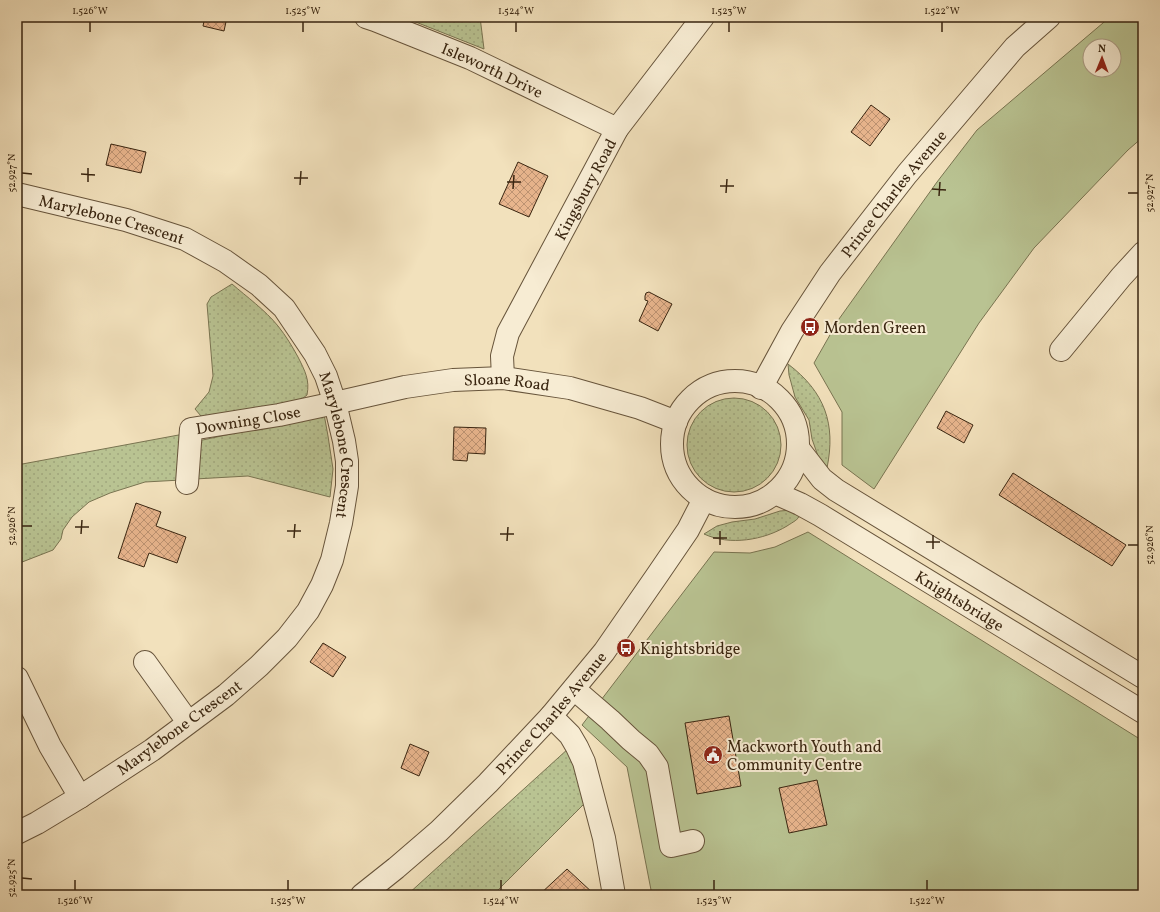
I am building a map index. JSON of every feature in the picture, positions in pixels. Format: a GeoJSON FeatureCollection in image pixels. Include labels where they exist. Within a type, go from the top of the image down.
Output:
{"type":"FeatureCollection","features":[{"type":"Feature","properties":{"kind":"street","name":"Isleworth Drive"},"geometry":{"type":"LineString","coordinates":[[366,17],[470,58],[617,129]]}},
{"type":"Feature","properties":{"kind":"street","name":"Kingsbury Road"},"geometry":{"type":"LineString","coordinates":[[503,378],[502,356],[508,333],[617,129],[704,17]]}},
{"type":"Feature","properties":{"kind":"street","name":"Prince Charles Avenue"},"geometry":{"type":"LineString","coordinates":[[761,388],[792,331],[830,273],[910,170],[1015,47],[1049,17]]}},
{"type":"Feature","properties":{"kind":"street","name":"Marylebone Crescent"},"geometry":{"type":"LineString","coordinates":[[17,194],[126,220],[185,239],[225,261],[259,285],[284,308],[315,354],[326,376],[335,403],[347,461],[347,486],[342,523],[332,560],[322,585],[308,610],[288,638],[226,695],[152,750],[80,797],[37,823],[17,833]]}},
{"type":"Feature","properties":{"kind":"street"},"geometry":{"type":"LineString","coordinates":[[1061,350],[1121,277],[1143,253]]}},
{"type":"Feature","properties":{"kind":"street","name":"Sloane Road"},"geometry":{"type":"LineString","coordinates":[[335,403],[405,387],[454,380],[503,378],[570,388],[640,408],[676,422]]}},
{"type":"Feature","properties":{"kind":"street"},"geometry":{"type":"LineString","coordinates":[[726,382],[741,382],[761,388],[772,394],[781,402],[789,412],[794,424],[798,448],[791,473],[784,484],[775,493],[758,503],[740,507],[721,506],[704,499],[694,493],[680,476],[675,466],[672,444],[676,422],[686,405],[702,391],[711,386],[726,382]]}},
{"type":"Feature","properties":{"kind":"street","name":"Downing Close"},"geometry":{"type":"LineString","coordinates":[[187,483],[191,429],[279,415],[335,403]]}},
{"type":"Feature","properties":{"kind":"street","name":"Knightsbridge"},"geometry":{"type":"LineString","coordinates":[[798,448],[822,479],[836,490],[1140,669]]}},
{"type":"Feature","properties":{"kind":"street","name":"Knightsbridge"},"geometry":{"type":"LineString","coordinates":[[775,493],[826,518],[1143,712]]}},
{"type":"Feature","properties":{"kind":"street","name":"Prince Charles Avenue"},"geometry":{"type":"LineString","coordinates":[[362,895],[439,831],[488,783],[551,716],[604,652],[688,530],[704,499]]}},
{"type":"Feature","properties":{"kind":"street"},"geometry":{"type":"LineString","coordinates":[[145,662],[188,722]]}},
{"type":"Feature","properties":{"kind":"street"},"geometry":{"type":"LineString","coordinates":[[1117,697],[1140,669]]}},
{"type":"Feature","properties":{"kind":"street"},"geometry":{"type":"LineString","coordinates":[[17,678],[50,746],[80,797]]}},
{"type":"Feature","properties":{"kind":"street"},"geometry":{"type":"LineString","coordinates":[[574,689],[648,754],[657,767],[671,846],[693,841]]}},
{"type":"Feature","properties":{"kind":"street"},"geometry":{"type":"LineString","coordinates":[[551,716],[570,735],[584,762],[604,838],[614,895]]}},
{"type":"Feature","properties":{"kind":"green space"},"geometry":{"type":"Polygon","coordinates":[[[403,17],[480,17],[484,49],[403,17]]]}},
{"type":"Feature","properties":{"kind":"green space"},"geometry":{"type":"Polygon","coordinates":[[[1110,17],[1143,17],[1143,137],[1128,150],[1034,248],[979,323],[874,489],[842,465],[842,412],[814,363],[839,319],[937,182],[977,130],[1082,41],[1082,78],[1122,78],[1122,38],[1085,38],[1110,17]]]}},
{"type":"Feature","properties":{"kind":"green space"},"geometry":{"type":"Polygon","coordinates":[[[232,284],[256,304],[278,326],[286,337],[305,371],[308,390],[307,395],[299,401],[209,419],[201,416],[195,409],[209,392],[213,376],[207,304],[211,297],[232,284]]]}},
{"type":"Feature","properties":{"kind":"green space"},"geometry":{"type":"Polygon","coordinates":[[[788,364],[811,386],[825,410],[830,437],[827,468],[818,456],[812,439],[809,420],[795,397],[789,375],[788,364]]]}},
{"type":"Feature","properties":{"kind":"green space"},"geometry":{"type":"Polygon","coordinates":[[[734,398],[752,401],[767,412],[778,427],[781,445],[778,463],[767,478],[752,489],[734,492],[716,489],[701,478],[690,463],[687,445],[690,427],[701,412],[716,401],[734,398]]]}},
{"type":"Feature","properties":{"kind":"green space"},"geometry":{"type":"Polygon","coordinates":[[[324,414],[333,469],[330,497],[248,476],[195,479],[198,441],[324,414]]]}},
{"type":"Feature","properties":{"kind":"green space"},"geometry":{"type":"Polygon","coordinates":[[[184,434],[181,480],[145,482],[110,493],[89,502],[72,517],[63,530],[61,539],[53,550],[17,564],[17,465],[184,434]]]}},
{"type":"Feature","properties":{"kind":"green space"},"geometry":{"type":"Polygon","coordinates":[[[792,510],[801,514],[797,519],[778,531],[757,538],[747,540],[725,540],[704,534],[717,526],[732,522],[755,519],[780,511],[792,510]]]}},
{"type":"Feature","properties":{"kind":"green space"},"geometry":{"type":"Polygon","coordinates":[[[808,532],[1143,741],[1143,895],[652,895],[627,767],[582,725],[714,552],[750,553],[775,547],[808,532]]]}},
{"type":"Feature","properties":{"kind":"green space"},"geometry":{"type":"Polygon","coordinates":[[[569,748],[587,801],[493,895],[407,895],[569,748]]]}},
{"type":"Feature","properties":{"kind":"building"},"geometry":{"type":"Polygon","coordinates":[[[205,17],[227,17],[224,31],[203,26],[205,17]]]}},
{"type":"Feature","properties":{"kind":"building"},"geometry":{"type":"Polygon","coordinates":[[[871,105],[890,119],[870,146],[851,132],[871,105]]]}},
{"type":"Feature","properties":{"kind":"building"},"geometry":{"type":"Polygon","coordinates":[[[111,144],[146,152],[141,173],[106,165],[111,144]]]}},
{"type":"Feature","properties":{"kind":"building"},"geometry":{"type":"Polygon","coordinates":[[[518,162],[548,176],[529,217],[499,204],[518,162]]]}},
{"type":"Feature","properties":{"kind":"building"},"geometry":{"type":"Polygon","coordinates":[[[649,292],[672,304],[658,331],[639,321],[648,301],[645,300],[646,293],[649,292]]]}},
{"type":"Feature","properties":{"kind":"building"},"geometry":{"type":"Polygon","coordinates":[[[946,411],[973,425],[964,443],[937,428],[946,411]]]}},
{"type":"Feature","properties":{"kind":"building"},"geometry":{"type":"Polygon","coordinates":[[[454,427],[486,428],[485,454],[468,453],[467,461],[453,460],[454,427]]]}},
{"type":"Feature","properties":{"kind":"building"},"geometry":{"type":"Polygon","coordinates":[[[1013,473],[1126,545],[1112,566],[999,495],[1013,473]]]}},
{"type":"Feature","properties":{"kind":"building"},"geometry":{"type":"Polygon","coordinates":[[[136,503],[161,512],[156,526],[186,537],[177,563],[149,553],[144,567],[118,558],[136,503]]]}},
{"type":"Feature","properties":{"kind":"building"},"geometry":{"type":"Polygon","coordinates":[[[323,643],[346,657],[333,677],[310,662],[323,643]]]}},
{"type":"Feature","properties":{"kind":"building","name":"Mackworth Youth and Community Centre"},"geometry":{"type":"Polygon","coordinates":[[[729,716],[741,786],[697,794],[685,723],[729,716]]]}},
{"type":"Feature","properties":{"kind":"building"},"geometry":{"type":"Polygon","coordinates":[[[410,744],[429,752],[419,776],[401,768],[410,744]]]}},
{"type":"Feature","properties":{"kind":"building"},"geometry":{"type":"Polygon","coordinates":[[[817,780],[827,825],[789,833],[779,788],[817,780]]]}},
{"type":"Feature","properties":{"kind":"building"},"geometry":{"type":"Polygon","coordinates":[[[567,869],[594,894],[539,895],[567,869]]]}},
{"type":"Feature","properties":{"kind":"place","name":"Morden Green"},"geometry":{"type":"Point","coordinates":[810,327]}},
{"type":"Feature","properties":{"kind":"place","name":"Knightsbridge"},"geometry":{"type":"Point","coordinates":[626,648]}},
{"type":"Feature","properties":{"kind":"place","name":"Mackworth Youth and Community Centre"},"geometry":{"type":"Point","coordinates":[713,755]}}]}
